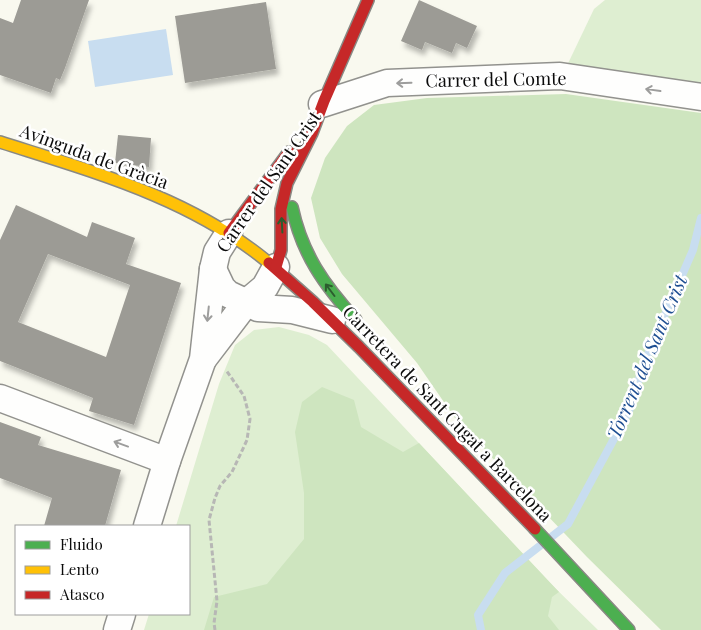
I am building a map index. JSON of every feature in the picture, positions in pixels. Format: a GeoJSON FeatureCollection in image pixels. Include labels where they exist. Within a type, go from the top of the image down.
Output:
{"type":"FeatureCollection","features":[{"type":"Feature","properties":{"kind":"main road"},"geometry":{"type":"LineString","coordinates":[[322,104],[368,0]]}},
{"type":"Feature","properties":{"kind":"main road","name":"Carrer del Sant Crist"},"geometry":{"type":"LineString","coordinates":[[276,268],[281,257],[283,240],[282,200],[293,168],[311,137],[322,104]]}},
{"type":"Feature","properties":{"kind":"main road","name":"Carrer del Sant Crist"},"geometry":{"type":"LineString","coordinates":[[229,233],[259,194],[322,104]]}},
{"type":"Feature","properties":{"kind":"main road","name":"Avinguda de Gràcia"},"geometry":{"type":"LineString","coordinates":[[0,142],[118,180],[178,206],[229,233]]}},
{"type":"Feature","properties":{"kind":"main road"},"geometry":{"type":"LineString","coordinates":[[288,182],[295,223],[305,252],[336,299],[365,331]]}},
{"type":"Feature","properties":{"kind":"main road","name":"Carretera de Sant Cugat a Barcelona"},"geometry":{"type":"LineString","coordinates":[[229,233],[276,268],[332,320],[411,399],[629,630]]}},
{"type":"Feature","properties":{"kind":"main road"},"geometry":{"type":"LineString","coordinates":[[392,365],[411,399]]}},
{"type":"Feature","properties":{"kind":"street","name":"Carrer del Comte"},"geometry":{"type":"LineString","coordinates":[[322,104],[386,83],[560,76],[701,97]]}},
{"type":"Feature","properties":{"kind":"street","name":"Carrer del Sant Crist"},"geometry":{"type":"LineString","coordinates":[[147,525],[167,461],[204,359],[213,269],[218,252],[229,233]]}},
{"type":"Feature","properties":{"kind":"street","name":"Carrer del Sant Crist"},"geometry":{"type":"LineString","coordinates":[[204,359],[246,303],[265,287],[276,268]]}},
{"type":"Feature","properties":{"kind":"street","name":"Carrer del Sant Crist"},"geometry":{"type":"LineString","coordinates":[[213,269],[222,288],[228,294],[246,303],[258,308],[292,310],[332,320]]}},
{"type":"Feature","properties":{"kind":"street"},"geometry":{"type":"LineString","coordinates":[[0,398],[167,461]]}},
{"type":"Feature","properties":{"kind":"street"},"geometry":{"type":"LineString","coordinates":[[117,630],[122,615]]}},
{"type":"Feature","properties":{"kind":"path"},"geometry":{"type":"LineString","coordinates":[[204,359],[223,366],[244,396],[250,419],[247,440],[232,472],[220,486],[209,520],[217,601],[215,630]]}},
{"type":"Feature","properties":{"kind":"green space"},"geometry":{"type":"Polygon","coordinates":[[[605,0],[701,0],[701,100],[562,76],[594,9],[605,0]]]}},
{"type":"Feature","properties":{"kind":"green space"},"geometry":{"type":"Polygon","coordinates":[[[566,94],[701,113],[701,630],[661,630],[587,557],[457,421],[417,363],[342,274],[320,238],[311,198],[325,158],[347,126],[374,105],[427,98],[566,94]]]}},
{"type":"Feature","properties":{"kind":"green space"},"geometry":{"type":"Polygon","coordinates":[[[279,327],[309,335],[327,345],[551,584],[598,630],[144,630],[149,615],[190,615],[190,525],[176,525],[219,384],[235,345],[254,330],[279,327]]]}},
{"type":"Feature","properties":{"kind":"green space"},"geometry":{"type":"Polygon","coordinates":[[[322,387],[354,400],[361,427],[403,452],[419,443],[559,592],[552,597],[548,616],[559,630],[204,630],[214,597],[267,584],[304,539],[304,493],[295,432],[302,402],[322,387]]]}},
{"type":"Feature","properties":{"kind":"water"},"geometry":{"type":"Polygon","coordinates":[[[166,29],[173,75],[95,87],[88,41],[166,29]]]}},
{"type":"Feature","properties":{"kind":"building"},"geometry":{"type":"Polygon","coordinates":[[[21,0],[89,0],[65,68],[60,80],[56,78],[51,93],[0,75],[0,18],[13,23],[21,0]]]}},
{"type":"Feature","properties":{"kind":"building"},"geometry":{"type":"Polygon","coordinates":[[[419,0],[477,26],[467,48],[456,43],[452,53],[425,42],[422,50],[401,41],[419,0]]]}},
{"type":"Feature","properties":{"kind":"building"},"geometry":{"type":"Polygon","coordinates":[[[266,2],[276,69],[185,83],[175,16],[266,2]]]}},
{"type":"Feature","properties":{"kind":"building"},"geometry":{"type":"Polygon","coordinates":[[[118,135],[151,138],[149,167],[115,163],[118,135]]]}},
{"type":"Feature","properties":{"kind":"building"},"geometry":{"type":"Polygon","coordinates":[[[16,205],[87,237],[92,222],[135,238],[126,264],[181,283],[134,425],[89,411],[93,398],[0,361],[0,240],[16,205]],[[48,254],[18,322],[106,357],[130,285],[48,254]]]}},
{"type":"Feature","properties":{"kind":"building"},"geometry":{"type":"Polygon","coordinates":[[[0,422],[41,437],[38,445],[121,470],[105,525],[44,525],[52,498],[0,478],[0,422]]]}},
{"type":"Feature","properties":{"kind":"waterway","name":"Torrent del Sant Crist"},"geometry":{"type":"LineString","coordinates":[[481,630],[478,615],[505,573],[568,524],[629,411],[644,363],[693,250],[701,218]]}},
{"type":"Feature","properties":{"kind":"traffic: fast"},"geometry":{"type":"LineString","coordinates":[[292,207],[296,224],[308,254],[324,281],[356,320]]}},
{"type":"Feature","properties":{"kind":"traffic: fast"},"geometry":{"type":"LineString","coordinates":[[535,529],[629,630]]}},
{"type":"Feature","properties":{"kind":"traffic: slow"},"geometry":{"type":"LineString","coordinates":[[0,142],[106,176],[174,204],[239,240],[269,263]]}},
{"type":"Feature","properties":{"kind":"traffic: jam"},"geometry":{"type":"LineString","coordinates":[[276,267],[281,250],[281,209],[287,183],[312,133],[368,0]]}},
{"type":"Feature","properties":{"kind":"traffic: jam"},"geometry":{"type":"LineString","coordinates":[[229,233],[289,152]]}},
{"type":"Feature","properties":{"kind":"traffic: jam"},"geometry":{"type":"LineString","coordinates":[[269,263],[313,302],[359,347],[535,529]]}}]}
